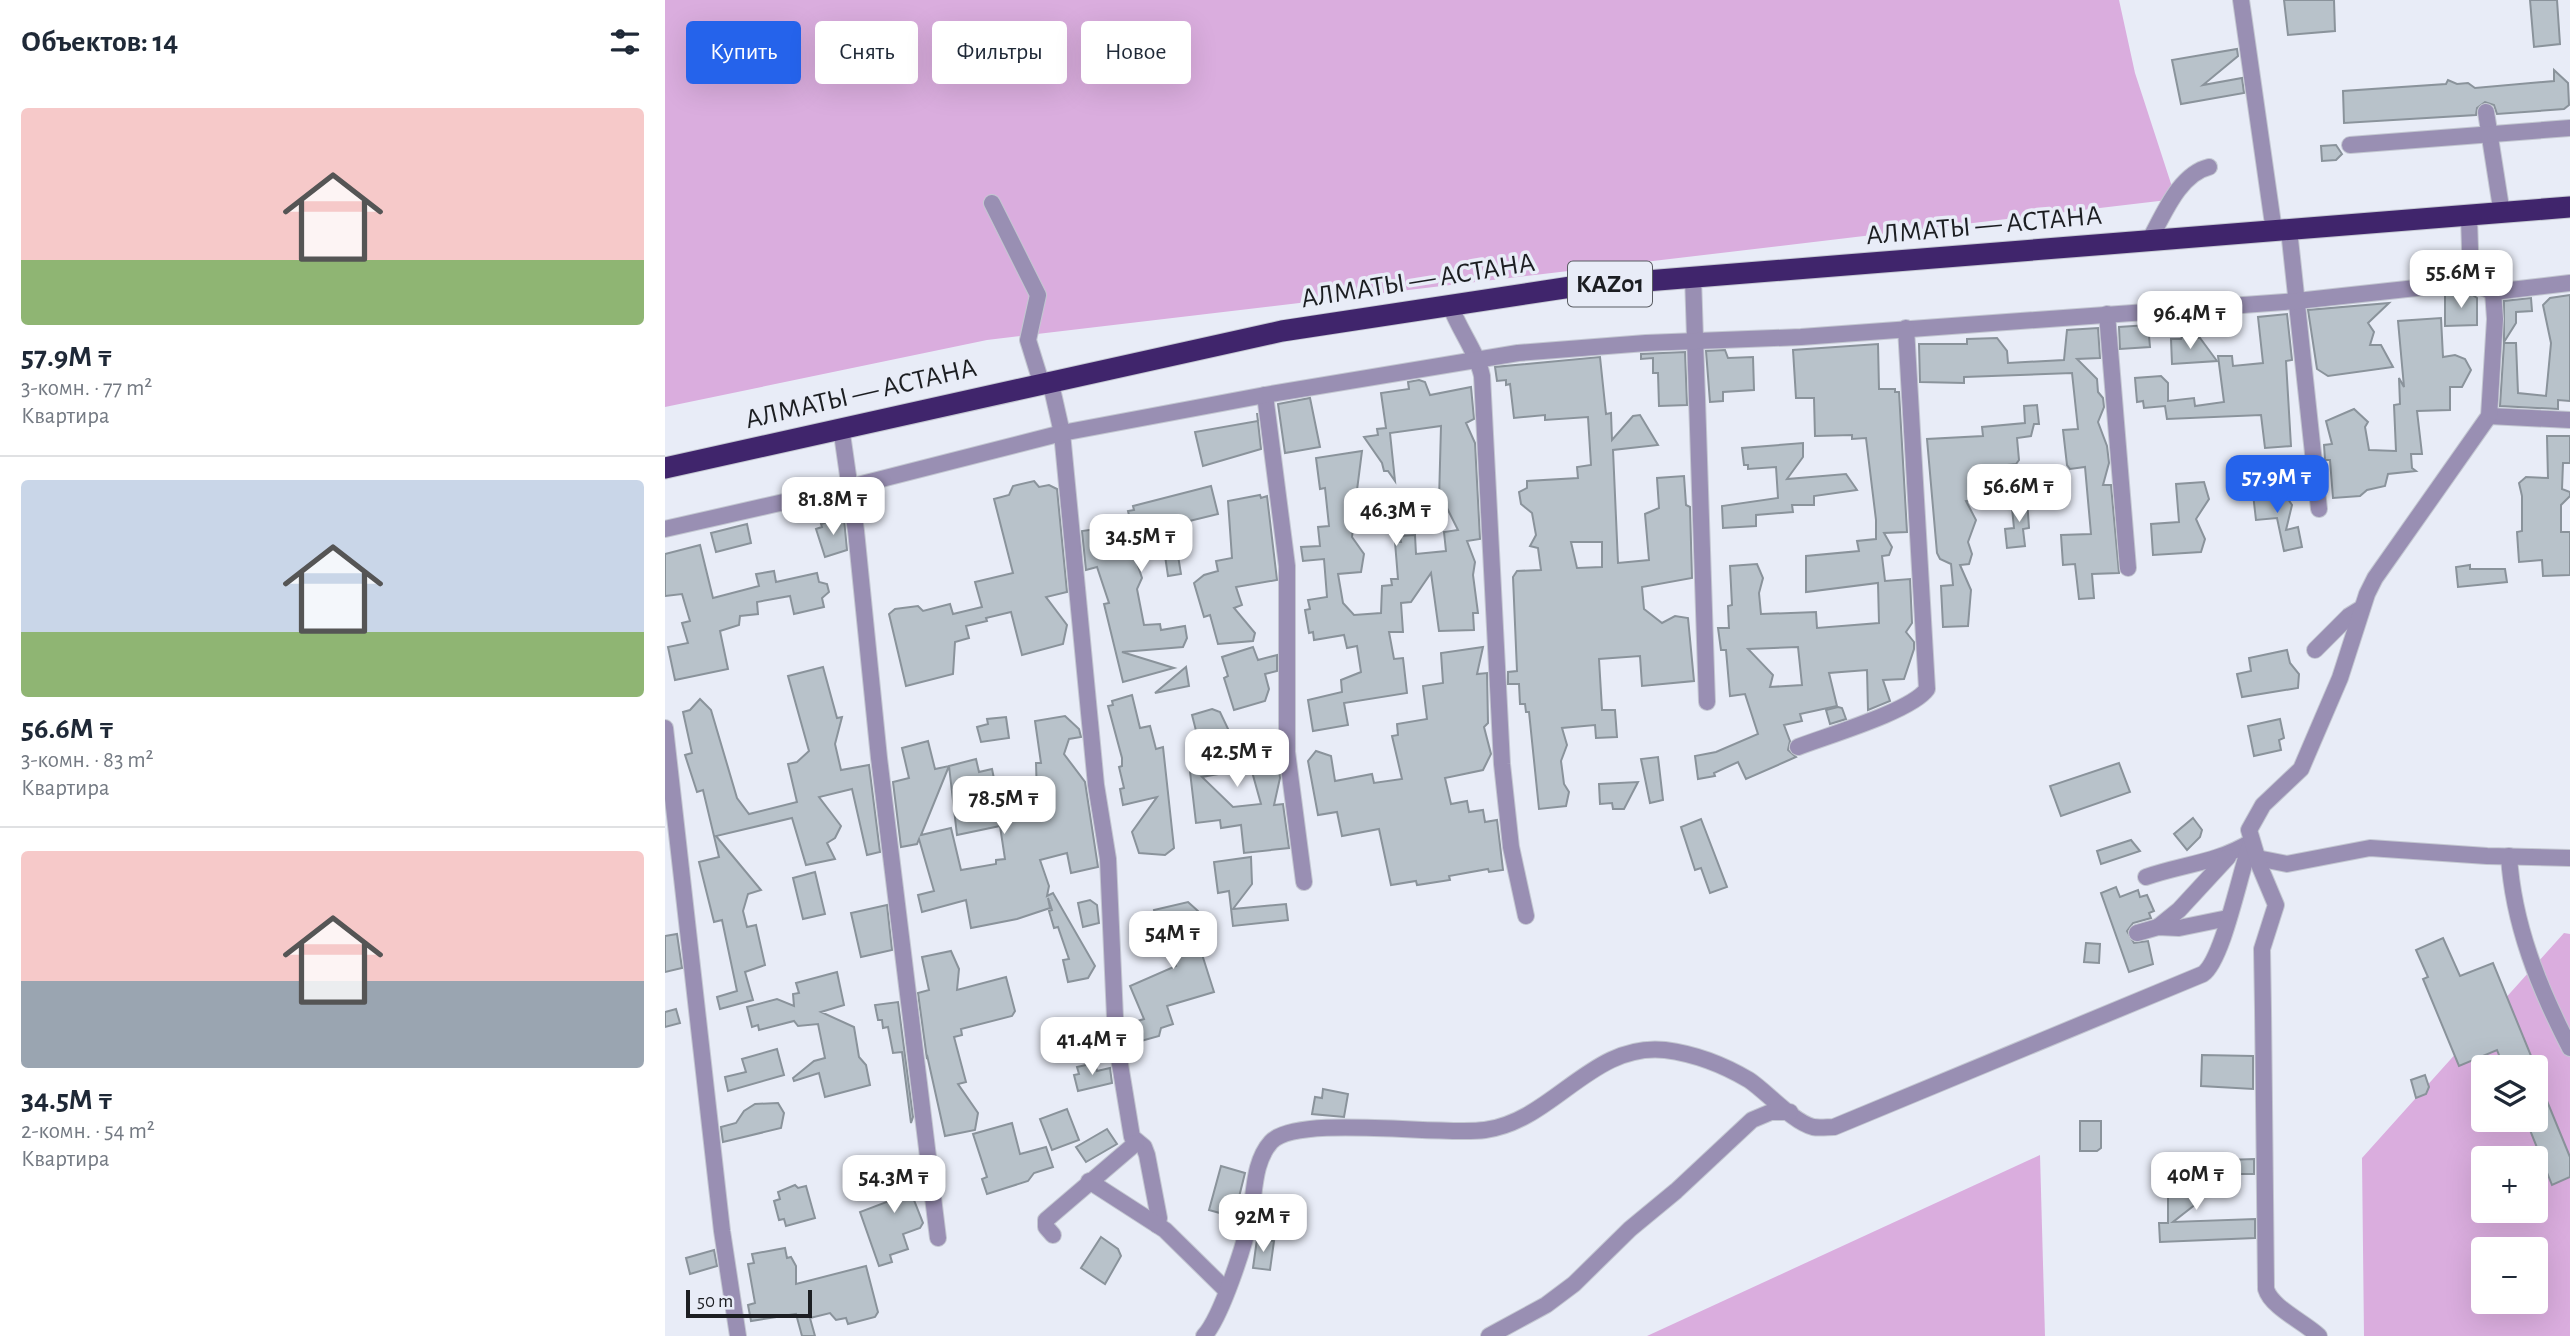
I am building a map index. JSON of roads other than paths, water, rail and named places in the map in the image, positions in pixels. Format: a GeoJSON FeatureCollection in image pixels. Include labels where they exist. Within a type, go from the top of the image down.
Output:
{"type":"FeatureCollection","features":[{"type":"Feature","properties":{"kind":"highway","name":"АЛМАТЫ — АСТАНА"},"geometry":{"type":"LineString","coordinates":[[665,468],[1045,381],[1282,331],[1571,287],[2570,207]]}},
{"type":"Feature","properties":{"kind":"street"},"geometry":{"type":"LineString","coordinates":[[2241,0],[2281,231],[2297,301],[2319,509]]}},
{"type":"Feature","properties":{"kind":"street"},"geometry":{"type":"LineString","coordinates":[[2486,113],[2503,214]]}},
{"type":"Feature","properties":{"kind":"street"},"geometry":{"type":"LineString","coordinates":[[2350,145],[2570,128]]}},
{"type":"Feature","properties":{"kind":"street"},"geometry":{"type":"LineString","coordinates":[[2149,241],[2186,181],[2196,170],[2209,167]]}},
{"type":"Feature","properties":{"kind":"street"},"geometry":{"type":"LineString","coordinates":[[992,203],[1038,295],[1028,340],[1062,433],[1095,772],[1108,859],[1116,1040],[1128,1116],[1136,1143],[1144,1147],[1147,1155],[1159,1218],[1157,1225]]}},
{"type":"Feature","properties":{"kind":"street"},"geometry":{"type":"LineString","coordinates":[[2469,217],[2471,282]]}},
{"type":"Feature","properties":{"kind":"street"},"geometry":{"type":"LineString","coordinates":[[1693,277],[1707,702]]}},
{"type":"Feature","properties":{"kind":"street"},"geometry":{"type":"LineString","coordinates":[[665,529],[850,487],[1062,433],[1265,395],[1578,346],[1696,343],[2297,301],[2471,282],[2493,292],[2570,283]]}},
{"type":"Feature","properties":{"kind":"street"},"geometry":{"type":"LineString","coordinates":[[2319,1336],[2301,1320],[2275,1305],[2266,1289],[2263,1010],[2260,974],[2262,949],[2276,905],[2254,850],[2251,823],[2263,805],[2301,769],[2307,759],[2340,678],[2362,608],[2388,557],[2489,416],[2495,305],[2493,292]]}},
{"type":"Feature","properties":{"kind":"street"},"geometry":{"type":"LineString","coordinates":[[1450,305],[1464,340],[1478,360],[1482,376],[1502,764],[1511,847],[1526,916]]}},
{"type":"Feature","properties":{"kind":"street"},"geometry":{"type":"LineString","coordinates":[[2107,314],[2128,568]]}},
{"type":"Feature","properties":{"kind":"street"},"geometry":{"type":"LineString","coordinates":[[1798,747],[1911,703],[1919,699],[1927,689],[1906,328]]}},
{"type":"Feature","properties":{"kind":"street"},"geometry":{"type":"LineString","coordinates":[[1265,395],[1285,542],[1287,752],[1304,882]]}},
{"type":"Feature","properties":{"kind":"street"},"geometry":{"type":"LineString","coordinates":[[2489,416],[2570,420]]}},
{"type":"Feature","properties":{"kind":"street"},"geometry":{"type":"LineString","coordinates":[[841,427],[938,1238]]}},
{"type":"Feature","properties":{"kind":"street"},"geometry":{"type":"LineString","coordinates":[[2315,650],[2349,616],[2362,608]]}},
{"type":"Feature","properties":{"kind":"street"},"geometry":{"type":"LineString","coordinates":[[665,728],[722,1231],[738,1336]]}},
{"type":"Feature","properties":{"kind":"street"},"geometry":{"type":"LineString","coordinates":[[2146,877],[2254,850],[2287,864],[2370,848],[2570,858]]}},
{"type":"Feature","properties":{"kind":"street"},"geometry":{"type":"LineString","coordinates":[[1204,1336],[1211,1328],[1250,1220],[1260,1160],[1269,1144],[1289,1131],[1324,1127],[1444,1132],[1501,1128],[1532,1114],[1608,1060],[1635,1052],[1661,1050],[1716,1062],[1750,1081],[1812,1127],[1834,1127],[2203,974],[2216,960],[2228,918],[2254,850]]}},
{"type":"Feature","properties":{"kind":"street"},"geometry":{"type":"LineString","coordinates":[[2158,927],[2231,855]]}},
{"type":"Feature","properties":{"kind":"street"},"geometry":{"type":"LineString","coordinates":[[2509,856],[2510,889],[2531,960],[2570,1048]]}},
{"type":"Feature","properties":{"kind":"street"},"geometry":{"type":"LineString","coordinates":[[2137,933],[2158,927],[2179,928],[2228,918]]}},
{"type":"Feature","properties":{"kind":"street"},"geometry":{"type":"LineString","coordinates":[[1489,1336],[1546,1305],[1574,1284],[1630,1229],[1677,1191],[1752,1120],[1772,1112],[1790,1112]]}},
{"type":"Feature","properties":{"kind":"street"},"geometry":{"type":"LineString","coordinates":[[1053,1235],[1046,1227],[1046,1220],[1136,1143]]}},
{"type":"Feature","properties":{"kind":"street"},"geometry":{"type":"LineString","coordinates":[[1089,1181],[1157,1225],[1226,1290]]}}]}
